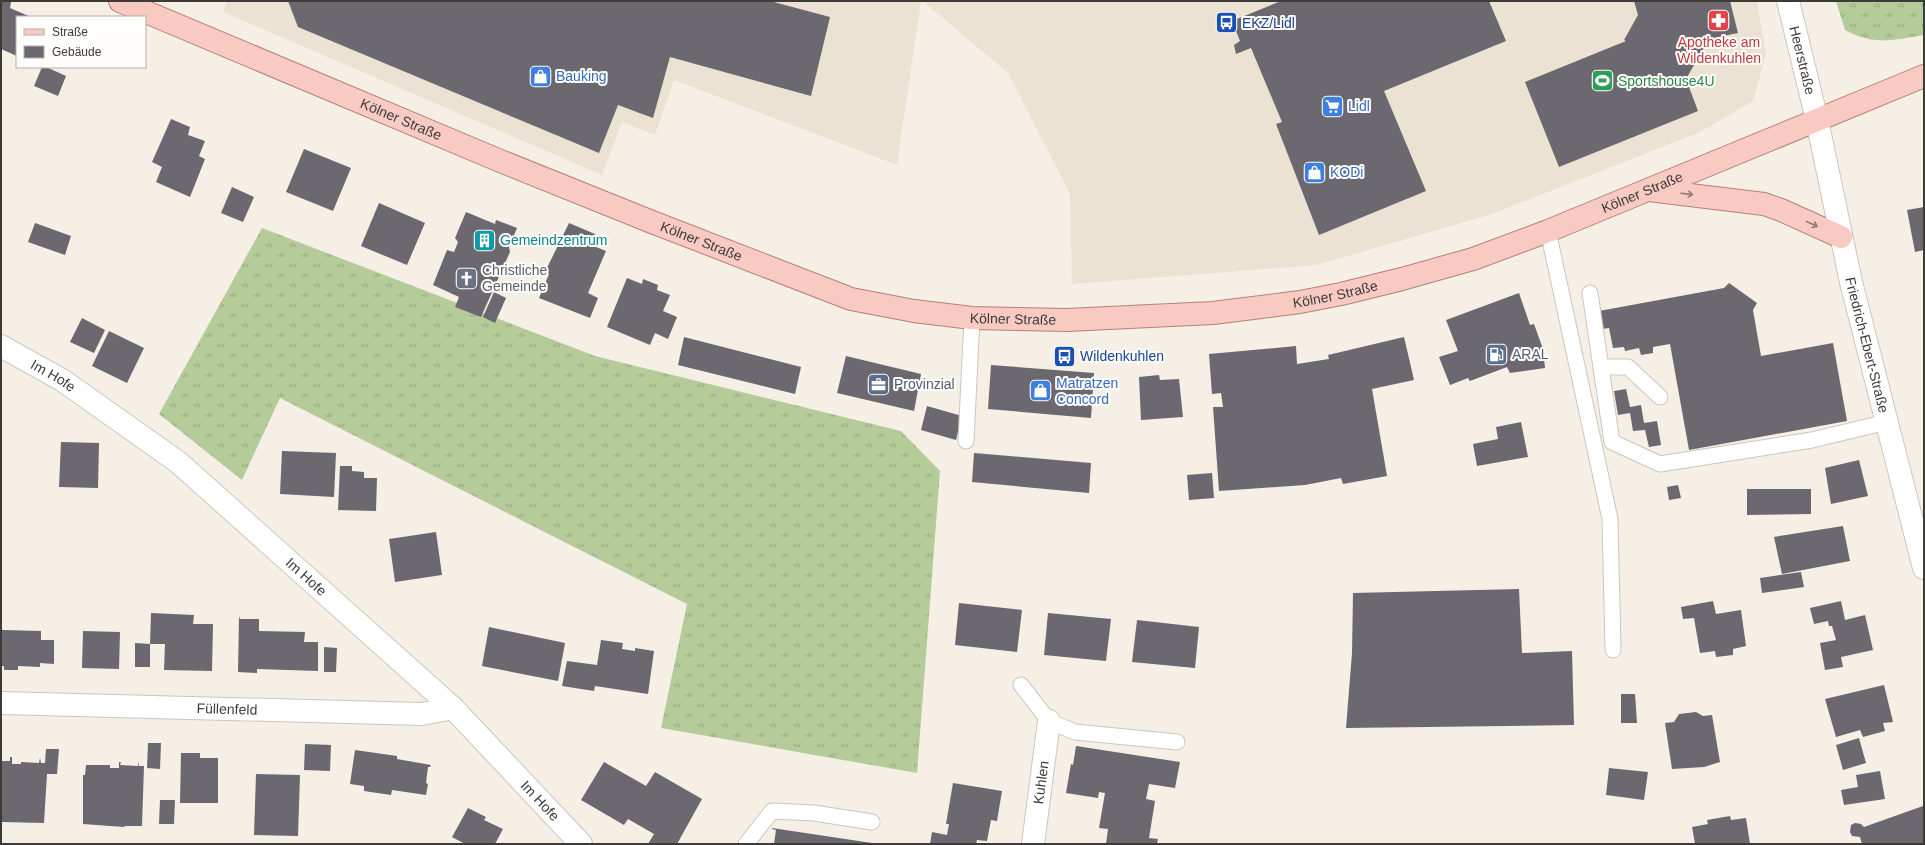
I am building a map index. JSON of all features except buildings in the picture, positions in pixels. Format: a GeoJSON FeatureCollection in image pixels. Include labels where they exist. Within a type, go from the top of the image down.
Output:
{"type":"FeatureCollection","features":[{"type":"Feature","properties":{"kind":"main road","name":"Kölner Straße"},"geometry":{"type":"LineString","coordinates":[[120,1],[492,157],[652,222],[851,299],[914,311],[972,318],[1067,320],[1213,313],[1300,302],[1341,294],[1473,259],[1548,231],[1924,76]]}},
{"type":"Feature","properties":{"kind":"main road"},"geometry":{"type":"LineString","coordinates":[[1648,189],[1764,204],[1842,237]]}},
{"type":"Feature","properties":{"kind":"street","name":"Heerstraße"},"geometry":{"type":"LineString","coordinates":[[1788,1],[1817,120]]}},
{"type":"Feature","properties":{"kind":"street","name":"Friedrich-Ebert-Straße"},"geometry":{"type":"LineString","coordinates":[[1817,120],[1851,282],[1924,568]]}},
{"type":"Feature","properties":{"kind":"street","name":"Im Hofe"},"geometry":{"type":"LineString","coordinates":[[1,346],[62,380],[178,462],[453,708],[581,844]]}},
{"type":"Feature","properties":{"kind":"street","name":"Füllenfeld"},"geometry":{"type":"LineString","coordinates":[[1,703],[422,714],[453,708]]}},
{"type":"Feature","properties":{"kind":"street","name":"Kuhlen"},"geometry":{"type":"LineString","coordinates":[[1033,844],[1049,721]]}},
{"type":"Feature","properties":{"kind":"lane"},"geometry":{"type":"LineString","coordinates":[[1548,231],[1610,519],[1613,650]]}},
{"type":"Feature","properties":{"kind":"lane"},"geometry":{"type":"LineString","coordinates":[[1590,293],[1612,442],[1660,464],[1812,440],[1887,422]]}},
{"type":"Feature","properties":{"kind":"lane"},"geometry":{"type":"LineString","coordinates":[[966,441],[972,318]]}},
{"type":"Feature","properties":{"kind":"lane"},"geometry":{"type":"LineString","coordinates":[[1601,366],[1628,367],[1660,397]]}},
{"type":"Feature","properties":{"kind":"lane"},"geometry":{"type":"LineString","coordinates":[[1021,685],[1049,721],[1075,732],[1177,742]]}},
{"type":"Feature","properties":{"kind":"lane"},"geometry":{"type":"LineString","coordinates":[[746,844],[772,811],[814,813],[872,822]]}},
{"type":"Feature","properties":{"kind":"shaded area","name":"Bauking"},"geometry":{"type":"Polygon","coordinates":[[[227,1],[921,1],[897,165],[674,80],[655,135],[622,122],[602,175],[223,12],[227,1]]]}},
{"type":"Feature","properties":{"kind":"shaded area"},"geometry":{"type":"Polygon","coordinates":[[[923,1],[1757,1],[1766,54],[1753,101],[1700,132],[1492,214],[1317,265],[1072,284],[1070,194],[1008,73],[923,1]]]}},
{"type":"Feature","properties":{"kind":"green space"},"geometry":{"type":"Polygon","coordinates":[[[1836,1],[1924,1],[1924,35],[1893,40],[1875,40],[1856,35],[1845,30],[1836,1]]]}},
{"type":"Feature","properties":{"kind":"green space"},"geometry":{"type":"Polygon","coordinates":[[[262,228],[595,356],[901,431],[940,471],[917,773],[661,728],[687,604],[280,398],[242,480],[159,414],[262,228]]]}},
{"type":"Feature","properties":{"kind":"place","name":"Apotheke am Wildenkuhlen"},"geometry":{"type":"Point","coordinates":[1719,20]}},
{"type":"Feature","properties":{"kind":"place","name":"EKZ/Lidl"},"geometry":{"type":"Point","coordinates":[1226,23]}},
{"type":"Feature","properties":{"kind":"place","name":"Bauking"},"geometry":{"type":"Point","coordinates":[540,76]}},
{"type":"Feature","properties":{"kind":"place","name":"Sportshouse4U"},"geometry":{"type":"Point","coordinates":[1602,81]}},
{"type":"Feature","properties":{"kind":"place","name":"Lidl"},"geometry":{"type":"Point","coordinates":[1333,106]}},
{"type":"Feature","properties":{"kind":"place","name":"KODi"},"geometry":{"type":"Point","coordinates":[1315,172]}},
{"type":"Feature","properties":{"kind":"place","name":"Gemeindzentrum"},"geometry":{"type":"Point","coordinates":[484,240]}},
{"type":"Feature","properties":{"kind":"place","name":"Christliche Gemeinde"},"geometry":{"type":"Point","coordinates":[467,278]}},
{"type":"Feature","properties":{"kind":"place","name":"ARAL"},"geometry":{"type":"Point","coordinates":[1496,354]}},
{"type":"Feature","properties":{"kind":"place","name":"Wildenkuhlen"},"geometry":{"type":"Point","coordinates":[1065,356]}},
{"type":"Feature","properties":{"kind":"place","name":"Provinzial"},"geometry":{"type":"Point","coordinates":[879,384]}},
{"type":"Feature","properties":{"kind":"place","name":"Matratzen Concord"},"geometry":{"type":"Point","coordinates":[1041,391]}}]}
